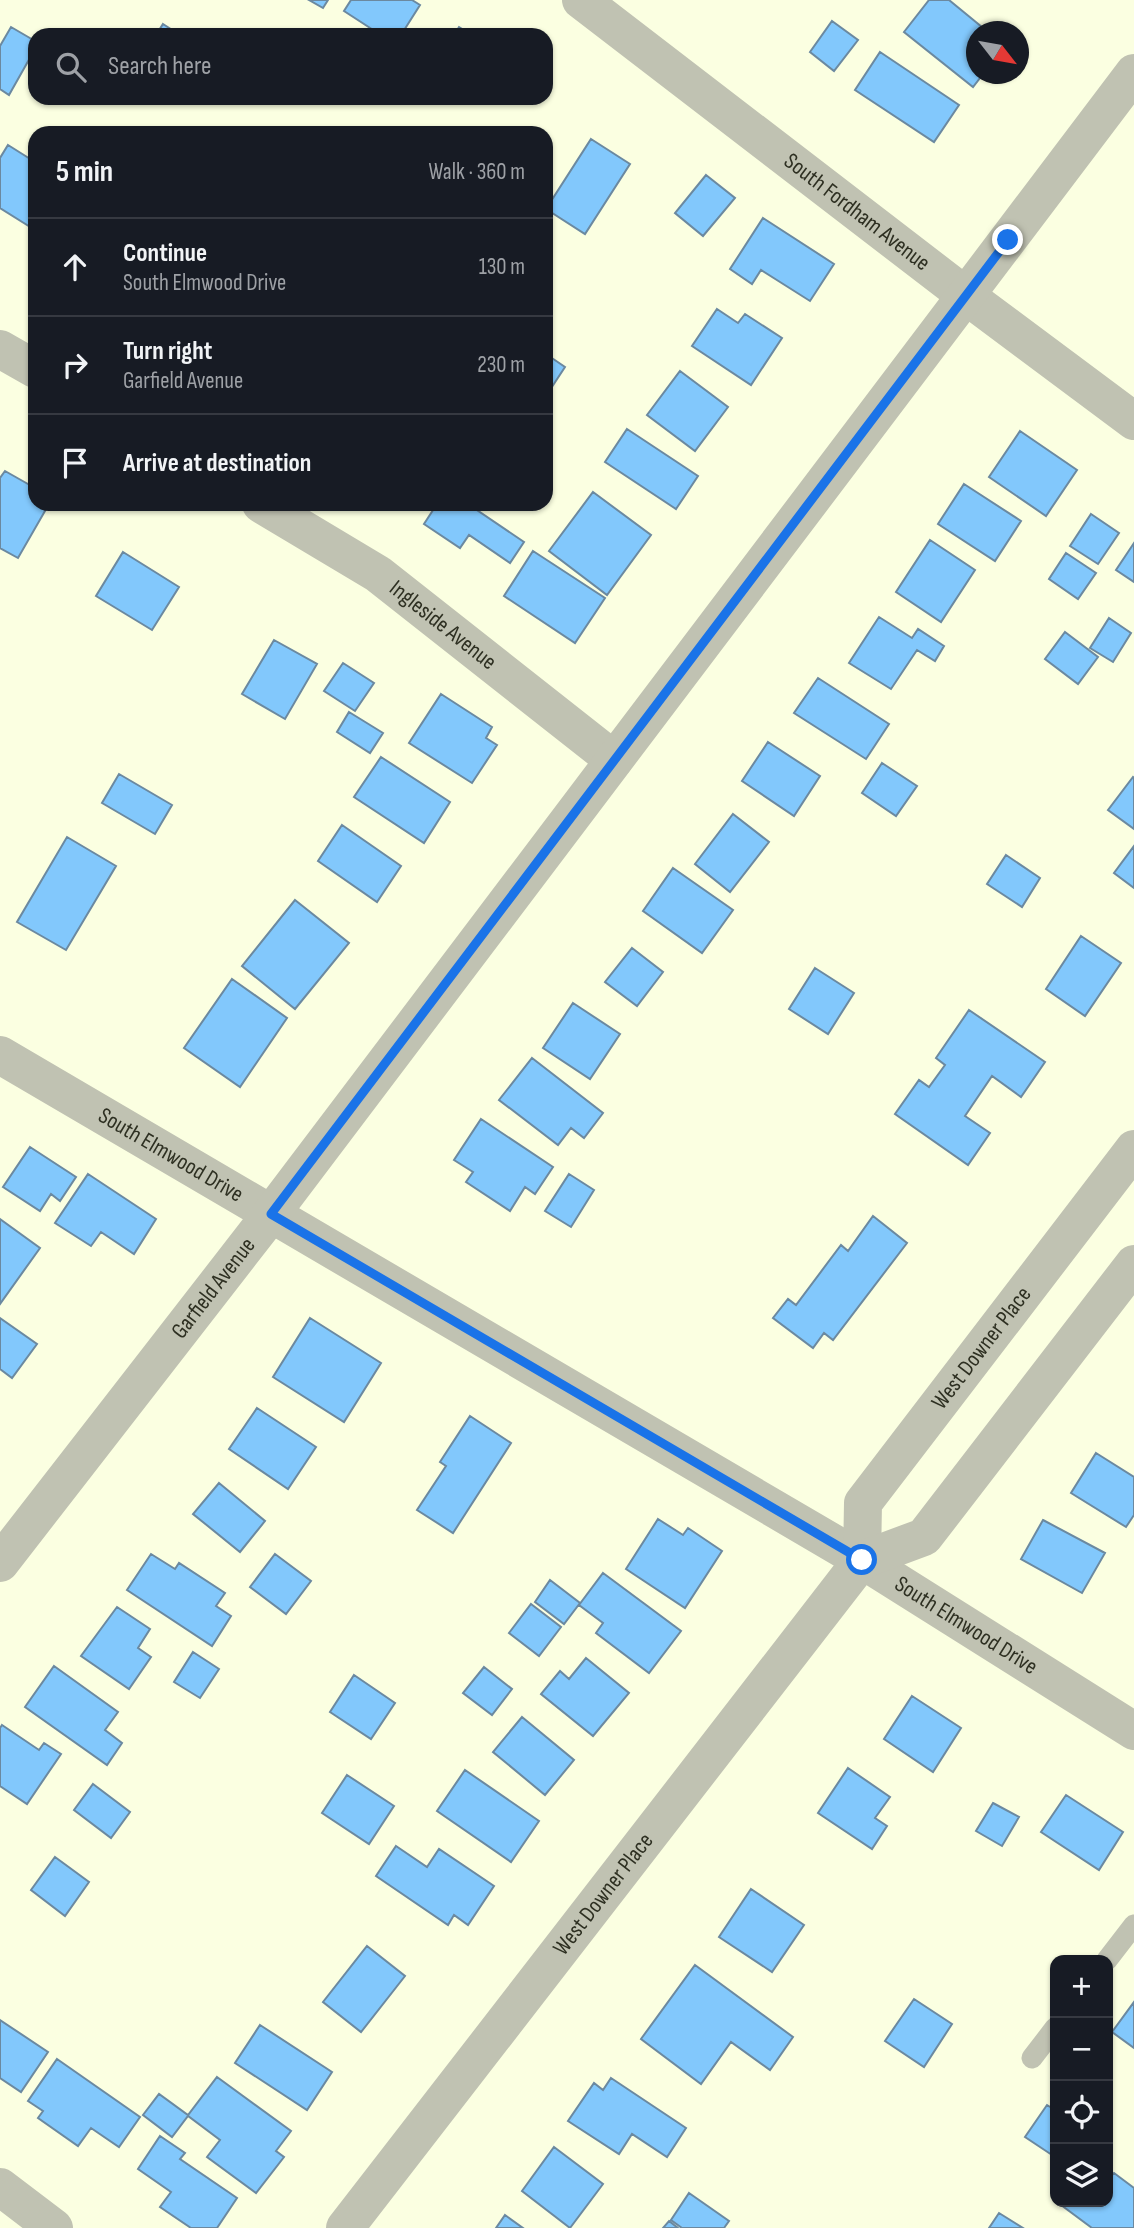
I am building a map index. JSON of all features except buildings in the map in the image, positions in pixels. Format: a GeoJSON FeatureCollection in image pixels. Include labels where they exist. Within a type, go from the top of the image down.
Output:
{"type":"FeatureCollection","features":[{"type":"Feature","properties":{"kind":"street","name":"South Fordham Avenue"},"geometry":{"type":"LineString","coordinates":[[581,0],[965,295],[1134,421]]}},
{"type":"Feature","properties":{"kind":"street","name":"Garfield Avenue"},"geometry":{"type":"LineString","coordinates":[[0,1563],[271,1214],[1134,73]]}},
{"type":"Feature","properties":{"kind":"street"},"geometry":{"type":"LineString","coordinates":[[0,349],[28,365]]}},
{"type":"Feature","properties":{"kind":"street","name":"Ingleside Avenue"},"geometry":{"type":"LineString","coordinates":[[273,511],[378,574],[614,760]]}},
{"type":"Feature","properties":{"kind":"street","name":"South Elmwood Drive"},"geometry":{"type":"LineString","coordinates":[[0,1055],[862,1560],[1134,1731]]}},
{"type":"Feature","properties":{"kind":"street","name":"West Downer Place"},"geometry":{"type":"LineString","coordinates":[[345,2228],[862,1560],[863,1503],[1134,1149]]}},
{"type":"Feature","properties":{"kind":"street"},"geometry":{"type":"LineString","coordinates":[[862,1560],[924,1537],[1134,1264]]}},
{"type":"Feature","properties":{"kind":"street"},"geometry":{"type":"LineString","coordinates":[[0,2187],[54,2228]]}},
{"type":"Feature","properties":{"kind":"lane"},"geometry":{"type":"LineString","coordinates":[[1111,1955],[1134,1925]]}},
{"type":"Feature","properties":{"kind":"lane"},"geometry":{"type":"LineString","coordinates":[[1032,2058],[1050,2035]]}},
{"type":"Feature","properties":{"kind":"route"},"geometry":{"type":"LineString","coordinates":[[862,1560],[271,1214],[1008,240]]}}]}
